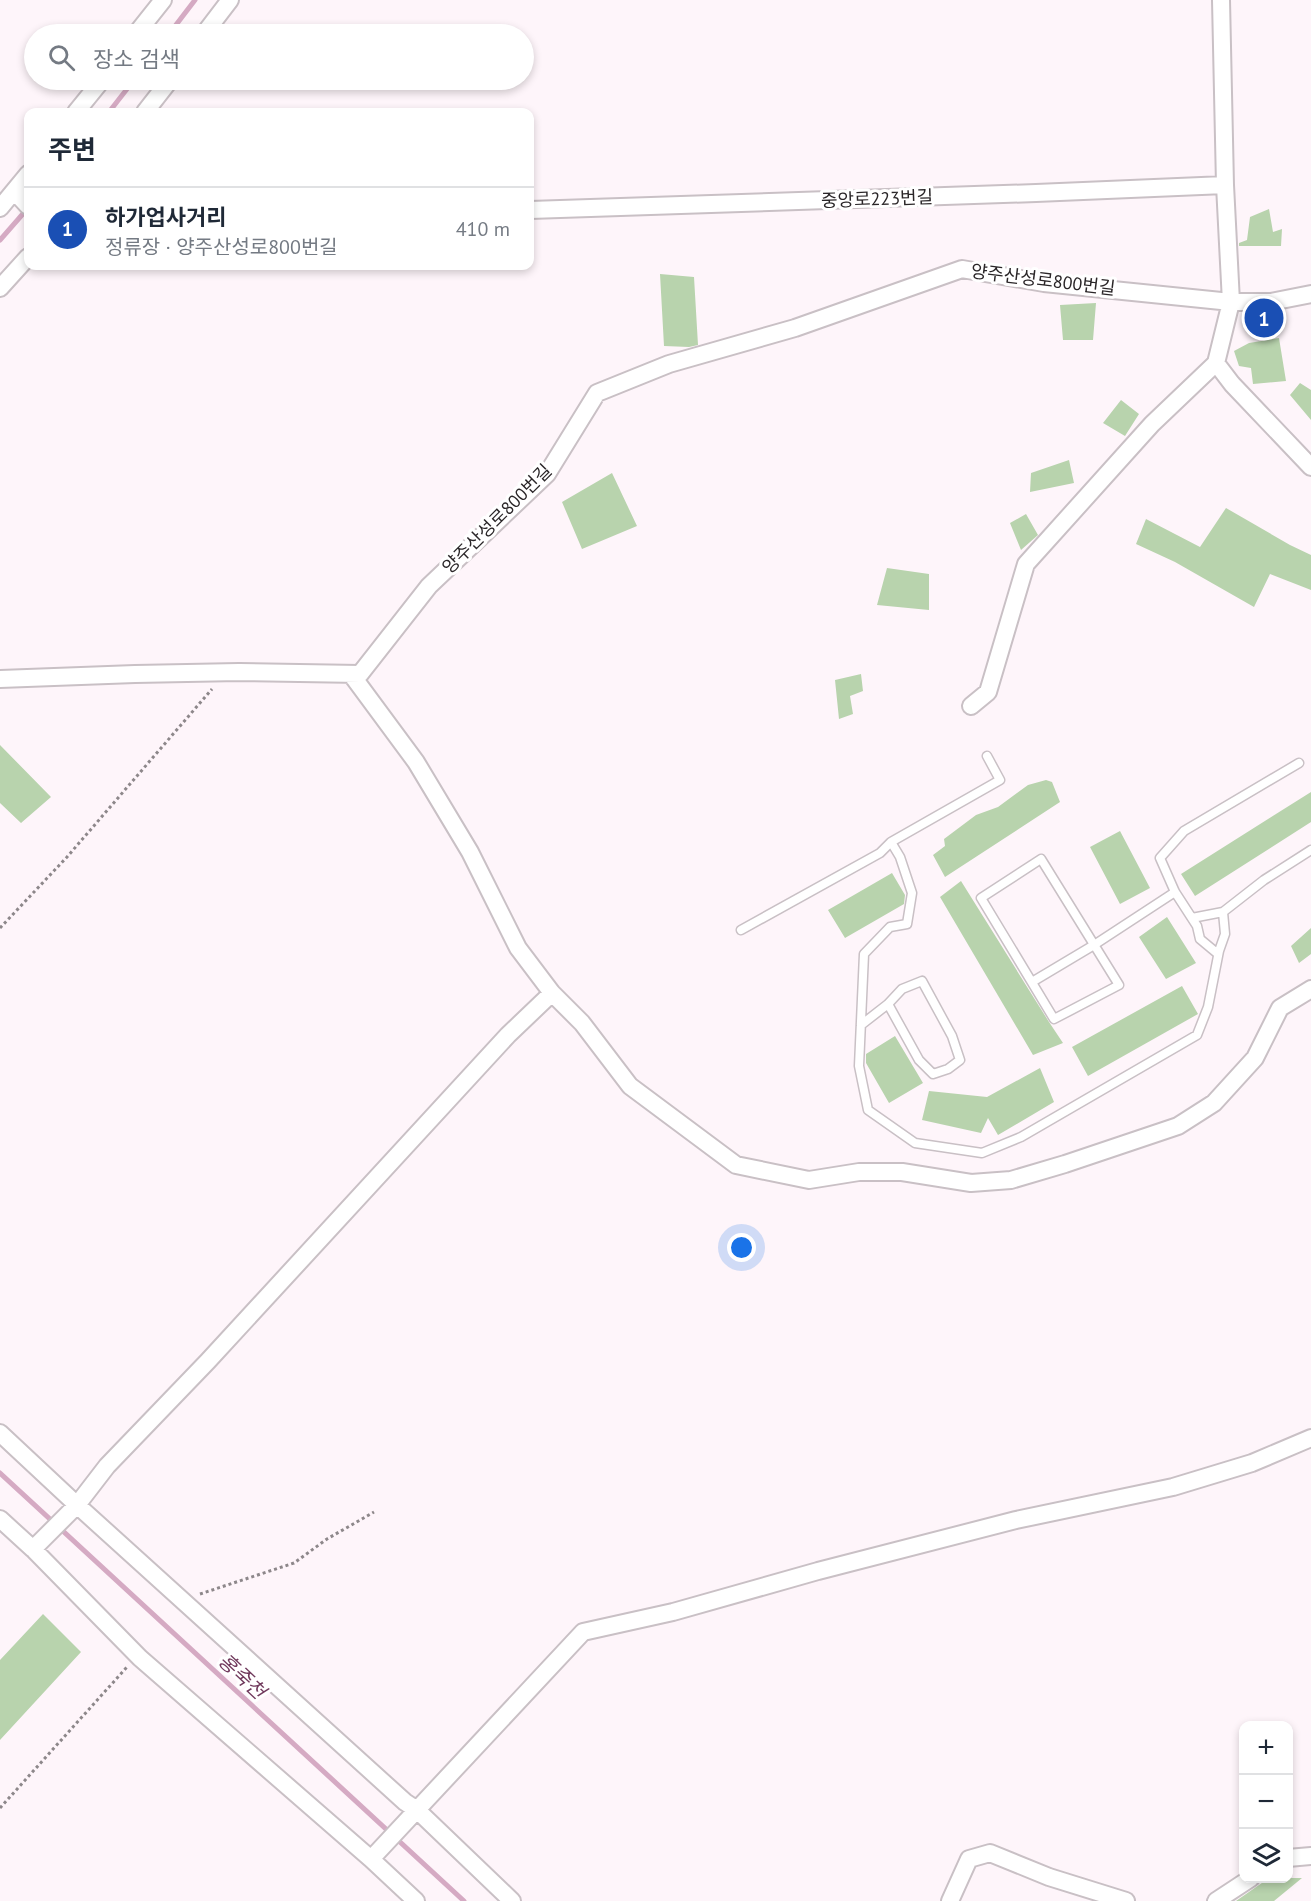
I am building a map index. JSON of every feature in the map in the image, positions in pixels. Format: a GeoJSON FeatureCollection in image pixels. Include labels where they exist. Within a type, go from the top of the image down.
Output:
{"type":"FeatureCollection","features":[{"type":"Feature","properties":{"kind":"street"},"geometry":{"type":"LineString","coordinates":[[144,24],[163,0]]}},
{"type":"Feature","properties":{"kind":"street"},"geometry":{"type":"LineString","coordinates":[[212,24],[230,0]]}},
{"type":"Feature","properties":{"kind":"street"},"geometry":{"type":"LineString","coordinates":[[971,706],[988,692],[1026,564],[1152,424],[1216,363],[1231,302],[1225,185],[1221,0]]}},
{"type":"Feature","properties":{"kind":"street"},"geometry":{"type":"LineString","coordinates":[[79,108],[94,90]]}},
{"type":"Feature","properties":{"kind":"street"},"geometry":{"type":"LineString","coordinates":[[148,108],[162,90]]}},
{"type":"Feature","properties":{"kind":"street"},"geometry":{"type":"LineString","coordinates":[[0,208],[24,180]]}},
{"type":"Feature","properties":{"kind":"street","name":"중앙로223번길"},"geometry":{"type":"LineString","coordinates":[[534,210],[1025,194],[1225,185]]}},
{"type":"Feature","properties":{"kind":"street"},"geometry":{"type":"LineString","coordinates":[[15,192],[24,202]]}},
{"type":"Feature","properties":{"kind":"street"},"geometry":{"type":"LineString","coordinates":[[0,288],[24,261]]}},
{"type":"Feature","properties":{"kind":"street","name":"양주산성로800번길"},"geometry":{"type":"LineString","coordinates":[[351,674],[360,674],[429,586],[547,474],[597,393],[669,364],[795,328],[962,269],[1044,283],[1231,302],[1271,302],[1311,294]]}},
{"type":"Feature","properties":{"kind":"street"},"geometry":{"type":"LineString","coordinates":[[1216,363],[1232,384],[1311,467]]}},
{"type":"Feature","properties":{"kind":"street"},"geometry":{"type":"LineString","coordinates":[[0,680],[226,672],[351,674],[416,762],[470,852],[518,948],[552,993],[582,1023],[630,1086],[736,1165],[808,1180],[859,1172],[902,1172],[971,1183],[1011,1180],[1178,1126],[1214,1103],[1255,1058],[1280,1008],[1311,989]]}},
{"type":"Feature","properties":{"kind":"street"},"geometry":{"type":"LineString","coordinates":[[33,1549],[77,1505],[107,1466],[208,1361],[508,1035],[552,993]]}},
{"type":"Feature","properties":{"kind":"street"},"geometry":{"type":"LineString","coordinates":[[0,1433],[405,1802],[417,1810],[512,1901]]}},
{"type":"Feature","properties":{"kind":"street"},"geometry":{"type":"LineString","coordinates":[[371,1859],[583,1632],[673,1612],[818,1571],[1016,1520],[1173,1487],[1252,1463],[1311,1438]]}},
{"type":"Feature","properties":{"kind":"street"},"geometry":{"type":"LineString","coordinates":[[0,1519],[33,1549],[140,1658],[416,1901]]}},
{"type":"Feature","properties":{"kind":"street"},"geometry":{"type":"LineString","coordinates":[[950,1901],[969,1859],[990,1853],[1049,1877],[1126,1901]]}},
{"type":"Feature","properties":{"kind":"street"},"geometry":{"type":"LineString","coordinates":[[1293,1858],[1311,1856]]}},
{"type":"Feature","properties":{"kind":"street"},"geometry":{"type":"LineString","coordinates":[[1216,1901],[1243,1883]]}},
{"type":"Feature","properties":{"kind":"lane"},"geometry":{"type":"LineString","coordinates":[[741,930],[880,853],[891,842],[1000,780],[987,756]]}},
{"type":"Feature","properties":{"kind":"lane"},"geometry":{"type":"LineString","coordinates":[[1218,954],[1200,939],[1197,926],[1175,892],[1160,858],[1184,831],[1299,763]]}},
{"type":"Feature","properties":{"kind":"lane"},"geometry":{"type":"LineString","coordinates":[[891,842],[900,857],[912,893],[907,924],[890,927],[864,954],[859,1066],[868,1110],[915,1143],[982,1153],[1022,1137],[1197,1035],[1208,1007],[1218,954],[1225,934],[1223,912]]}},
{"type":"Feature","properties":{"kind":"lane"},"geometry":{"type":"LineString","coordinates":[[1192,918],[1223,912],[1264,880],[1311,850]]}},
{"type":"Feature","properties":{"kind":"lane"},"geometry":{"type":"LineString","coordinates":[[1041,859],[1094,945],[1119,985],[1054,1018],[981,898],[1041,859]]}},
{"type":"Feature","properties":{"kind":"lane"},"geometry":{"type":"LineString","coordinates":[[1032,982],[1175,892]]}},
{"type":"Feature","properties":{"kind":"lane"},"geometry":{"type":"LineString","coordinates":[[861,1025],[888,1004],[902,989],[922,981],[952,1036],[960,1060],[948,1069],[933,1074],[919,1060],[888,1004]]}},
{"type":"Feature","properties":{"kind":"path"},"geometry":{"type":"LineString","coordinates":[[0,928],[67,857],[226,672]]}},
{"type":"Feature","properties":{"kind":"path"},"geometry":{"type":"LineString","coordinates":[[181,1599],[294,1563],[327,1539],[374,1512]]}},
{"type":"Feature","properties":{"kind":"path"},"geometry":{"type":"LineString","coordinates":[[0,1808],[123,1670],[140,1658]]}},
{"type":"Feature","properties":{"kind":"building"},"geometry":{"type":"Polygon","coordinates":[[[1269,209],[1273,232],[1282,229],[1281,246],[1239,246],[1239,243],[1247,240],[1250,217],[1269,209]]]}},
{"type":"Feature","properties":{"kind":"building"},"geometry":{"type":"Polygon","coordinates":[[[660,274],[694,277],[698,345],[664,346],[660,274]]]}},
{"type":"Feature","properties":{"kind":"building"},"geometry":{"type":"Polygon","coordinates":[[[1096,303],[1093,340],[1063,340],[1060,305],[1096,303]]]}},
{"type":"Feature","properties":{"kind":"building"},"geometry":{"type":"Polygon","coordinates":[[[1279,338],[1286,381],[1253,384],[1251,368],[1239,366],[1234,351],[1249,343],[1279,338]]]}},
{"type":"Feature","properties":{"kind":"building"},"geometry":{"type":"Polygon","coordinates":[[[1300,383],[1311,390],[1311,420],[1290,395],[1300,383]]]}},
{"type":"Feature","properties":{"kind":"building"},"geometry":{"type":"Polygon","coordinates":[[[1121,400],[1139,414],[1125,436],[1103,423],[1121,400]]]}},
{"type":"Feature","properties":{"kind":"building"},"geometry":{"type":"Polygon","coordinates":[[[1069,460],[1074,483],[1030,492],[1031,473],[1069,460]]]}},
{"type":"Feature","properties":{"kind":"building"},"geometry":{"type":"Polygon","coordinates":[[[612,473],[637,526],[582,549],[562,502],[612,473]]]}},
{"type":"Feature","properties":{"kind":"building"},"geometry":{"type":"Polygon","coordinates":[[[1226,508],[1311,555],[1311,590],[1270,574],[1254,607],[1175,562],[1136,544],[1146,519],[1200,547],[1226,508]]]}},
{"type":"Feature","properties":{"kind":"building"},"geometry":{"type":"Polygon","coordinates":[[[1026,514],[1038,535],[1021,550],[1010,523],[1026,514]]]}},
{"type":"Feature","properties":{"kind":"building"},"geometry":{"type":"Polygon","coordinates":[[[887,568],[929,574],[929,610],[877,605],[887,568]]]}},
{"type":"Feature","properties":{"kind":"building"},"geometry":{"type":"Polygon","coordinates":[[[861,674],[863,691],[850,696],[853,714],[839,719],[835,680],[861,674]]]}},
{"type":"Feature","properties":{"kind":"building"},"geometry":{"type":"Polygon","coordinates":[[[0,745],[51,797],[21,823],[0,803],[0,745]]]}},
{"type":"Feature","properties":{"kind":"building"},"geometry":{"type":"Polygon","coordinates":[[[1046,780],[1052,782],[1060,802],[945,877],[933,855],[945,846],[944,839],[976,815],[998,807],[1028,785],[1046,780]]]}},
{"type":"Feature","properties":{"kind":"building"},"geometry":{"type":"Polygon","coordinates":[[[1311,792],[1311,822],[1195,896],[1181,874],[1311,792]]]}},
{"type":"Feature","properties":{"kind":"building"},"geometry":{"type":"Polygon","coordinates":[[[1120,831],[1150,888],[1120,904],[1090,847],[1120,831]]]}},
{"type":"Feature","properties":{"kind":"building"},"geometry":{"type":"Polygon","coordinates":[[[892,873],[905,895],[904,904],[845,938],[828,910],[892,873]]]}},
{"type":"Feature","properties":{"kind":"building"},"geometry":{"type":"Polygon","coordinates":[[[961,881],[1063,1043],[1033,1055],[940,897],[961,881]]]}},
{"type":"Feature","properties":{"kind":"building"},"geometry":{"type":"Polygon","coordinates":[[[1167,917],[1196,963],[1166,979],[1139,937],[1167,917]]]}},
{"type":"Feature","properties":{"kind":"building"},"geometry":{"type":"Polygon","coordinates":[[[1311,928],[1311,954],[1299,963],[1291,946],[1311,928]]]}},
{"type":"Feature","properties":{"kind":"building"},"geometry":{"type":"Polygon","coordinates":[[[1182,986],[1198,1014],[1088,1076],[1072,1047],[1182,986]]]}},
{"type":"Feature","properties":{"kind":"building"},"geometry":{"type":"Polygon","coordinates":[[[895,1036],[923,1083],[889,1103],[866,1063],[866,1054],[895,1036]]]}},
{"type":"Feature","properties":{"kind":"building"},"geometry":{"type":"Polygon","coordinates":[[[1040,1068],[1054,1102],[998,1135],[988,1118],[981,1133],[922,1120],[929,1091],[987,1097],[1040,1068]]]}},
{"type":"Feature","properties":{"kind":"building"},"geometry":{"type":"Polygon","coordinates":[[[43,1614],[81,1652],[0,1740],[0,1660],[43,1614]]]}},
{"type":"Feature","properties":{"kind":"building"},"geometry":{"type":"Polygon","coordinates":[[[1293,1878],[1302,1878],[1274,1901],[1236,1901],[1262,1883],[1293,1883],[1293,1878]]]}},
{"type":"Feature","properties":{"kind":"waterway"},"geometry":{"type":"LineString","coordinates":[[177,24],[195,0]]}},
{"type":"Feature","properties":{"kind":"waterway"},"geometry":{"type":"LineString","coordinates":[[112,108],[126,90]]}},
{"type":"Feature","properties":{"kind":"waterway"},"geometry":{"type":"LineString","coordinates":[[0,240],[24,213]]}},
{"type":"Feature","properties":{"kind":"waterway","name":"홍죽천"},"geometry":{"type":"LineString","coordinates":[[0,1473],[464,1901]]}},
{"type":"Feature","properties":{"kind":"place","name":"하가업사거리"},"geometry":{"type":"Point","coordinates":[1264,318]}}]}
